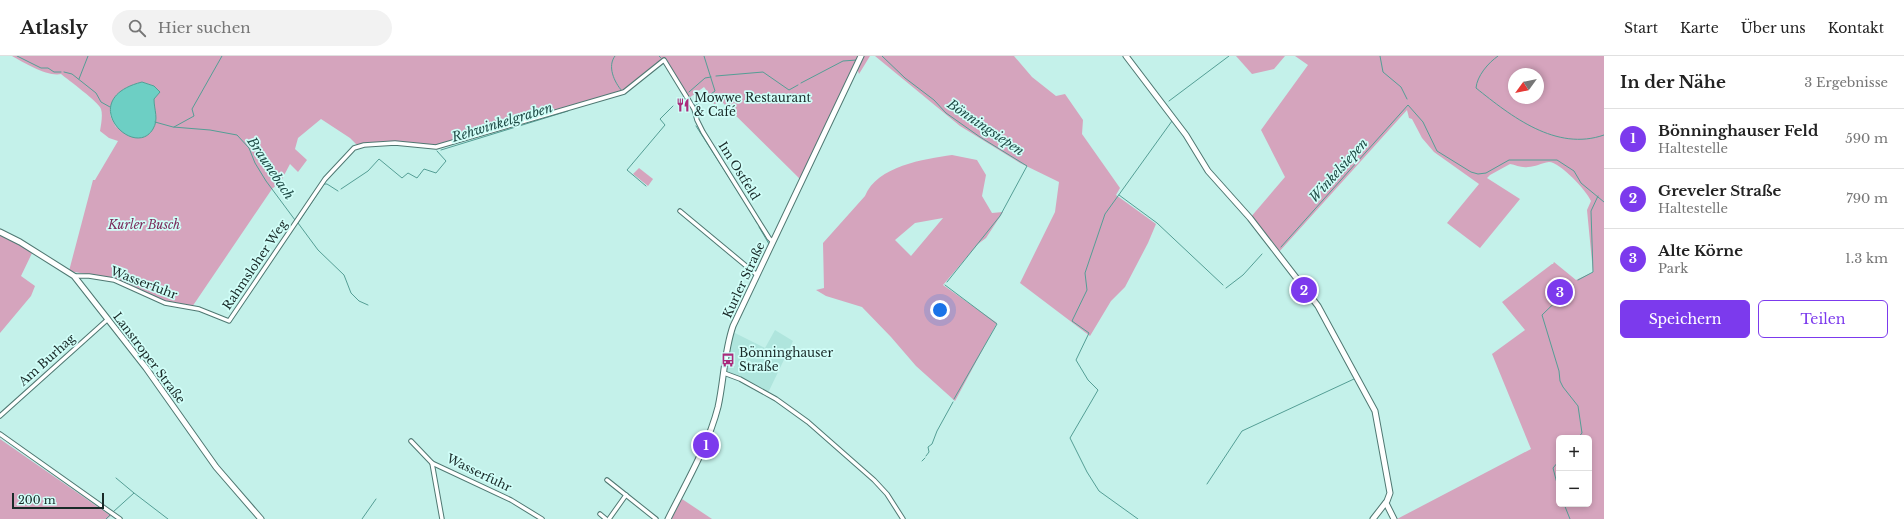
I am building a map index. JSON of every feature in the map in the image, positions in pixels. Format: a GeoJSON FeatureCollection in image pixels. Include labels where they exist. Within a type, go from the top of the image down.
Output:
{"type":"FeatureCollection","features":[{"type":"Feature","properties":{"kind":"street","name":"Kurler Straße"},"geometry":{"type":"LineString","coordinates":[[668,519],[711,430],[724,373],[730,333],[861,56]]}},
{"type":"Feature","properties":{"kind":"street"},"geometry":{"type":"LineString","coordinates":[[1126,56],[1186,135],[1208,171],[1250,218],[1318,306],[1376,411],[1389,484],[1389,495],[1386,503],[1373,519]]}},
{"type":"Feature","properties":{"kind":"street","name":"Rahmsloher Weg"},"geometry":{"type":"LineString","coordinates":[[229,321],[332,169],[358,146],[396,143],[435,147],[624,92],[664,60],[694,109]]}},
{"type":"Feature","properties":{"kind":"street","name":"Im Ostfeld"},"geometry":{"type":"LineString","coordinates":[[694,109],[696,120],[702,132],[773,242]]}},
{"type":"Feature","properties":{"kind":"street"},"geometry":{"type":"LineString","coordinates":[[680,211],[757,275]]}},
{"type":"Feature","properties":{"kind":"street","name":"Lanstroper Straße"},"geometry":{"type":"LineString","coordinates":[[0,232],[20,242],[74,276],[146,368],[216,467],[261,519]]}},
{"type":"Feature","properties":{"kind":"street","name":"Wasserfuhr"},"geometry":{"type":"LineString","coordinates":[[74,276],[89,276],[114,280],[165,303],[199,309],[229,321]]}},
{"type":"Feature","properties":{"kind":"street","name":"Am Burhag"},"geometry":{"type":"LineString","coordinates":[[0,416],[107,320]]}},
{"type":"Feature","properties":{"kind":"street"},"geometry":{"type":"LineString","coordinates":[[724,373],[740,379],[776,399],[808,422],[874,480],[887,494],[903,519]]}},
{"type":"Feature","properties":{"kind":"street"},"geometry":{"type":"LineString","coordinates":[[0,434],[120,519]]}},
{"type":"Feature","properties":{"kind":"street","name":"Wasserfuhr"},"geometry":{"type":"LineString","coordinates":[[411,441],[432,462],[511,500],[542,519]]}},
{"type":"Feature","properties":{"kind":"street"},"geometry":{"type":"LineString","coordinates":[[432,462],[442,519]]}},
{"type":"Feature","properties":{"kind":"street"},"geometry":{"type":"LineString","coordinates":[[607,480],[656,519]]}},
{"type":"Feature","properties":{"kind":"street"},"geometry":{"type":"LineString","coordinates":[[600,514],[607,519],[626,495]]}},
{"type":"Feature","properties":{"kind":"street"},"geometry":{"type":"LineString","coordinates":[[1386,503],[1394,519]]}},
{"type":"Feature","properties":{"kind":"shaded area"},"geometry":{"type":"Polygon","coordinates":[[[775,330],[793,341],[767,395],[740,379],[724,373],[731,331],[765,348],[775,330]]]}},
{"type":"Feature","properties":{"kind":"green space","name":"Kurler Busch"},"geometry":{"type":"Polygon","coordinates":[[[12,56],[870,56],[859,74],[857,68],[802,181],[722,102],[714,104],[711,98],[714,92],[710,95],[704,87],[689,98],[665,60],[659,62],[624,92],[433,148],[410,144],[358,146],[350,138],[321,119],[298,138],[295,149],[307,160],[298,172],[290,164],[281,181],[272,189],[192,307],[172,304],[114,279],[69,271],[93,180],[95,180],[118,141],[109,138],[100,131],[102,111],[95,101],[83,91],[61,74],[50,73],[29,66],[12,56]],[[142,82],[131,86],[116,97],[110,113],[116,127],[145,136],[150,131],[156,119],[154,99],[160,92],[154,86],[142,82]]]}},
{"type":"Feature","properties":{"kind":"green space"},"geometry":{"type":"Polygon","coordinates":[[[875,56],[1014,56],[1032,77],[1056,96],[1065,94],[1083,120],[1082,134],[1120,188],[1116,195],[1156,224],[1148,243],[1125,287],[1111,301],[1090,336],[1020,283],[1055,212],[1059,182],[1020,163],[960,126],[875,56]]]}},
{"type":"Feature","properties":{"kind":"green space"},"geometry":{"type":"Polygon","coordinates":[[[1236,56],[1285,56],[1274,69],[1252,74],[1236,56]]]}},
{"type":"Feature","properties":{"kind":"green space"},"geometry":{"type":"Polygon","coordinates":[[[1295,56],[1604,56],[1604,519],[1397,519],[1531,449],[1492,354],[1525,330],[1502,302],[1554,262],[1576,280],[1593,272],[1587,210],[1591,201],[1573,178],[1554,163],[1549,162],[1525,167],[1510,164],[1490,175],[1487,178],[1520,199],[1480,248],[1447,223],[1479,184],[1434,152],[1422,138],[1412,119],[1409,118],[1407,110],[1278,253],[1250,218],[1285,177],[1261,130],[1308,65],[1295,56]]]}},
{"type":"Feature","properties":{"kind":"green space"},"geometry":{"type":"Polygon","coordinates":[[[952,155],[977,160],[986,175],[982,196],[992,213],[1003,212],[986,238],[978,244],[943,285],[997,323],[955,401],[916,366],[862,307],[826,296],[816,290],[824,288],[823,243],[865,196],[871,186],[890,171],[902,166],[928,159],[952,155]],[[943,218],[915,223],[895,240],[911,256],[943,218]]]}},
{"type":"Feature","properties":{"kind":"green space"},"geometry":{"type":"Polygon","coordinates":[[[639,168],[653,179],[648,186],[633,174],[639,168]]]}},
{"type":"Feature","properties":{"kind":"green space"},"geometry":{"type":"Polygon","coordinates":[[[0,233],[33,251],[21,276],[35,286],[31,296],[0,333],[0,233]]]}},
{"type":"Feature","properties":{"kind":"green space"},"geometry":{"type":"Polygon","coordinates":[[[0,439],[111,516],[107,519],[0,519],[0,439]]]}},
{"type":"Feature","properties":{"kind":"green space"},"geometry":{"type":"Polygon","coordinates":[[[682,499],[712,519],[671,519],[682,499]]]}},
{"type":"Feature","properties":{"kind":"water"},"geometry":{"type":"Polygon","coordinates":[[[142,82],[154,86],[160,92],[154,99],[156,122],[153,129],[144,137],[134,138],[123,133],[115,124],[111,113],[112,101],[122,90],[142,82]]]}},
{"type":"Feature","properties":{"kind":"waterway","name":"Braunebach"},"geometry":{"type":"LineString","coordinates":[[17,56],[41,68],[48,68],[54,72],[61,72]]}},
{"type":"Feature","properties":{"kind":"waterway"},"geometry":{"type":"LineString","coordinates":[[79,79],[88,56]]}},
{"type":"Feature","properties":{"kind":"waterway"},"geometry":{"type":"LineString","coordinates":[[174,127],[194,116],[192,109],[222,56]]}},
{"type":"Feature","properties":{"kind":"waterway"},"geometry":{"type":"LineString","coordinates":[[615,56],[612,64],[612,74],[622,91]]}},
{"type":"Feature","properties":{"kind":"waterway"},"geometry":{"type":"LineString","coordinates":[[695,106],[715,91],[704,56]]}},
{"type":"Feature","properties":{"kind":"waterway","name":"Bönningsiepen"},"geometry":{"type":"LineString","coordinates":[[882,56],[905,78],[934,100],[946,113],[980,137],[1027,166],[1000,216],[947,282]]}},
{"type":"Feature","properties":{"kind":"waterway"},"geometry":{"type":"LineString","coordinates":[[1169,101],[1229,56]]}},
{"type":"Feature","properties":{"kind":"waterway"},"geometry":{"type":"LineString","coordinates":[[1380,56],[1383,72],[1401,87],[1407,99]]}},
{"type":"Feature","properties":{"kind":"waterway"},"geometry":{"type":"LineString","coordinates":[[1498,56],[1490,62],[1484,70],[1478,79],[1476,88],[1504,110],[1519,120],[1552,135],[1569,139],[1586,139],[1604,135]]}},
{"type":"Feature","properties":{"kind":"waterway"},"geometry":{"type":"LineString","coordinates":[[801,83],[843,61],[857,60]]}},
{"type":"Feature","properties":{"kind":"waterway","name":"Braunebach"},"geometry":{"type":"LineString","coordinates":[[64,72],[72,74],[96,93],[101,102],[110,107]]}},
{"type":"Feature","properties":{"kind":"waterway"},"geometry":{"type":"LineString","coordinates":[[716,76],[763,72],[789,90],[798,85]]}},
{"type":"Feature","properties":{"kind":"waterway"},"geometry":{"type":"LineString","coordinates":[[689,92],[705,78],[711,77]]}},
{"type":"Feature","properties":{"kind":"waterway","name":"Winkelsiepen"},"geometry":{"type":"LineString","coordinates":[[1281,247],[1408,105],[1423,122],[1437,151],[1471,172],[1478,174],[1486,173],[1509,160],[1557,160],[1574,171],[1581,183],[1604,202]]}},
{"type":"Feature","properties":{"kind":"waterway"},"geometry":{"type":"LineString","coordinates":[[646,186],[627,170],[665,125],[660,119],[673,106]]}},
{"type":"Feature","properties":{"kind":"waterway","name":"Rehwinkelgraben"},"geometry":{"type":"LineString","coordinates":[[441,150],[568,111]]}},
{"type":"Feature","properties":{"kind":"waterway"},"geometry":{"type":"LineString","coordinates":[[1138,519],[1099,491],[1087,472],[1070,438],[1098,390],[1088,380],[1076,360],[1089,333],[1072,321],[1087,290],[1085,273],[1105,214],[1172,121]]}},
{"type":"Feature","properties":{"kind":"waterway","name":"Braunebach"},"geometry":{"type":"LineString","coordinates":[[155,122],[173,127],[210,130],[237,135],[249,148],[255,163],[266,181],[295,220]]}},
{"type":"Feature","properties":{"kind":"waterway"},"geometry":{"type":"LineString","coordinates":[[696,126],[742,198]]}},
{"type":"Feature","properties":{"kind":"waterway","name":"Rehwinkelgraben"},"geometry":{"type":"LineString","coordinates":[[341,189],[368,171],[379,159],[402,178],[408,173],[417,178],[424,169],[436,173],[446,161],[437,151]]}},
{"type":"Feature","properties":{"kind":"waterway","name":"Braunebach"},"geometry":{"type":"LineString","coordinates":[[338,191],[327,184],[324,184],[298,223],[318,250],[344,275],[351,293],[359,301],[368,305]]}},
{"type":"Feature","properties":{"kind":"waterway"},"geometry":{"type":"LineString","coordinates":[[1119,195],[1157,223],[1223,285]]}},
{"type":"Feature","properties":{"kind":"waterway"},"geometry":{"type":"LineString","coordinates":[[1578,280],[1593,272],[1591,211],[1598,196]]}},
{"type":"Feature","properties":{"kind":"waterway"},"geometry":{"type":"LineString","coordinates":[[753,216],[757,223]]}},
{"type":"Feature","properties":{"kind":"waterway"},"geometry":{"type":"LineString","coordinates":[[759,227],[769,244]]}},
{"type":"Feature","properties":{"kind":"waterway"},"geometry":{"type":"LineString","coordinates":[[1226,288],[1243,275],[1262,254]]}},
{"type":"Feature","properties":{"kind":"waterway","name":"Bönningsiepen"},"geometry":{"type":"LineString","coordinates":[[945,285],[997,324],[954,399]]}},
{"type":"Feature","properties":{"kind":"waterway"},"geometry":{"type":"LineString","coordinates":[[1573,285],[1542,315],[1559,371],[1560,381],[1578,406],[1582,433],[1580,435]]}},
{"type":"Feature","properties":{"kind":"waterway"},"geometry":{"type":"LineString","coordinates":[[1207,484],[1242,431],[1354,379]]}},
{"type":"Feature","properties":{"kind":"waterway","name":"Bönningsiepen"},"geometry":{"type":"LineString","coordinates":[[926,456],[929,452],[928,447],[932,444],[937,431],[953,402]]}},
{"type":"Feature","properties":{"kind":"waterway","name":"Bönningsiepen"},"geometry":{"type":"LineString","coordinates":[[922,461],[925,458]]}},
{"type":"Feature","properties":{"kind":"waterway"},"geometry":{"type":"LineString","coordinates":[[1556,464],[1553,468],[1556,480]]}},
{"type":"Feature","properties":{"kind":"waterway"},"geometry":{"type":"LineString","coordinates":[[113,512],[134,493],[116,478]]}},
{"type":"Feature","properties":{"kind":"waterway"},"geometry":{"type":"LineString","coordinates":[[134,493],[168,519]]}},
{"type":"Feature","properties":{"kind":"waterway"},"geometry":{"type":"LineString","coordinates":[[362,519],[376,499]]}},
{"type":"Feature","properties":{"kind":"waterway"},"geometry":{"type":"LineString","coordinates":[[1565,507],[1570,519]]}},
{"type":"Feature","properties":{"kind":"waterway"},"geometry":{"type":"LineString","coordinates":[[106,519],[110,515]]}},
{"type":"Feature","properties":{"kind":"place","name":"Mowwe Restaurant & Café"},"geometry":{"type":"Point","coordinates":[683,105]}},
{"type":"Feature","properties":{"kind":"place","name":"Greveler Straße"},"geometry":{"type":"Point","coordinates":[1304,290]}},
{"type":"Feature","properties":{"kind":"place","name":"Alte Körne"},"geometry":{"type":"Point","coordinates":[1560,292]}},
{"type":"Feature","properties":{"kind":"place","name":"Bönninghauser Straße"},"geometry":{"type":"Point","coordinates":[728,360]}},
{"type":"Feature","properties":{"kind":"place","name":"Bönninghauser Feld"},"geometry":{"type":"Point","coordinates":[706,445]}}]}
